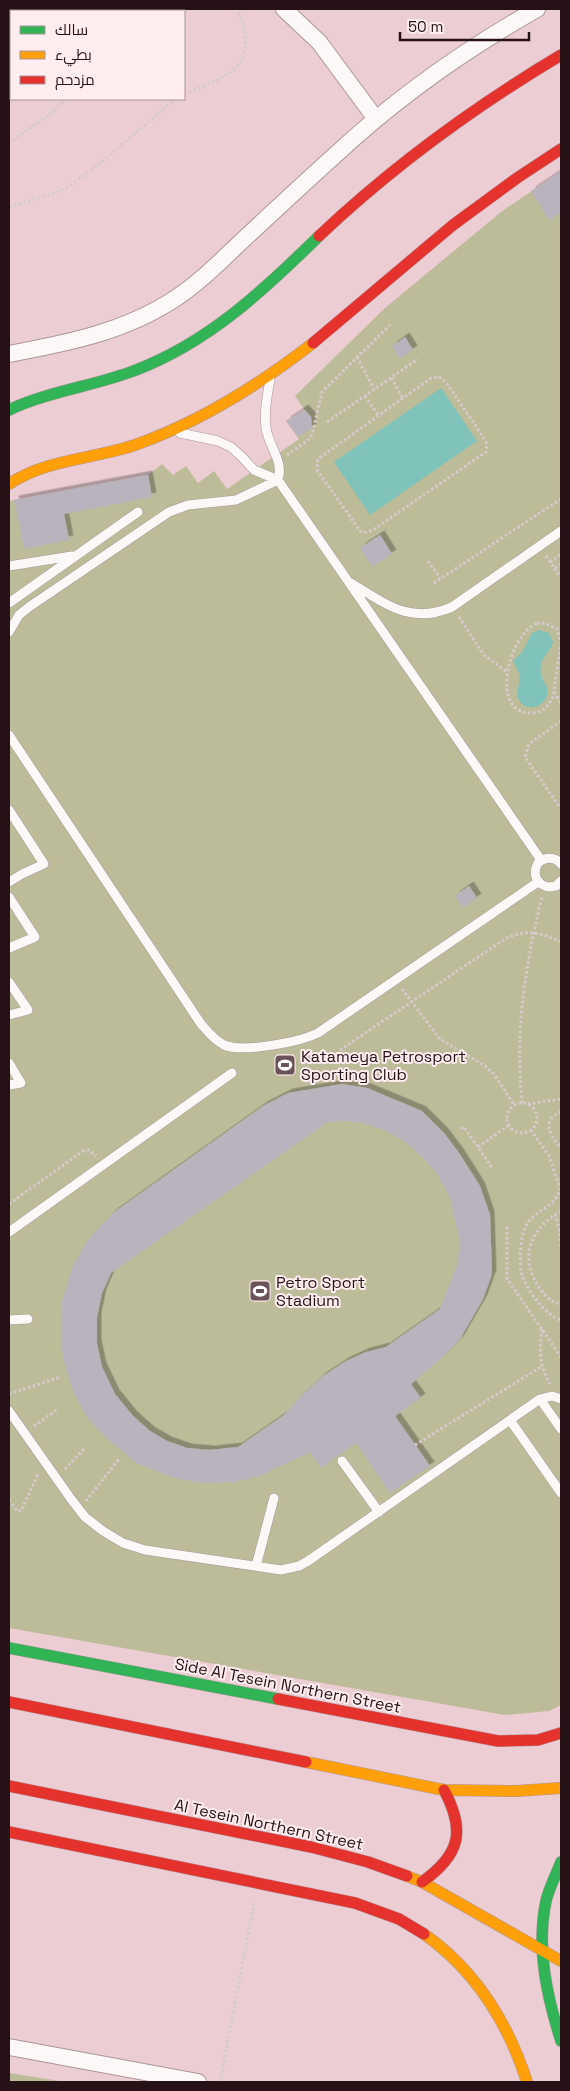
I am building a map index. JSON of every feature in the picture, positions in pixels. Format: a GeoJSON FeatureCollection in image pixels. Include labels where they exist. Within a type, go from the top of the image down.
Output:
{"type":"FeatureCollection","features":[{"type":"Feature","properties":{"kind":"street"},"geometry":{"type":"LineString","coordinates":[[284,9],[319,42],[376,119]]}},
{"type":"Feature","properties":{"kind":"street"},"geometry":{"type":"LineString","coordinates":[[9,354],[80,340],[115,329],[175,298],[201,278],[334,155],[376,119],[426,80],[537,9]]}},
{"type":"Feature","properties":{"kind":"street"},"geometry":{"type":"LineString","coordinates":[[9,410],[45,396],[128,373],[167,357],[204,336],[238,312],[360,199],[415,153],[480,106],[561,56]]}},
{"type":"Feature","properties":{"kind":"street"},"geometry":{"type":"LineString","coordinates":[[9,484],[37,470],[103,455],[171,431],[236,397],[270,375],[350,314],[442,234],[494,195],[561,149]]}},
{"type":"Feature","properties":{"kind":"street","name":"Side Al Tesein Northern Street"},"geometry":{"type":"LineString","coordinates":[[9,1648],[498,1741],[538,1740],[561,1733]]}},
{"type":"Feature","properties":{"kind":"street"},"geometry":{"type":"LineString","coordinates":[[9,1702],[444,1790],[516,1791],[561,1788]]}},
{"type":"Feature","properties":{"kind":"street","name":"Al Tesein Northern Street"},"geometry":{"type":"LineString","coordinates":[[9,1786],[311,1847],[368,1862],[422,1882],[561,1961]]}},
{"type":"Feature","properties":{"kind":"street"},"geometry":{"type":"LineString","coordinates":[[422,1882],[438,1873],[450,1859],[457,1842],[458,1824],[454,1806],[444,1790]]}},
{"type":"Feature","properties":{"kind":"street"},"geometry":{"type":"LineString","coordinates":[[9,1832],[258,1882],[356,1903],[384,1912],[410,1925],[435,1942],[457,1962],[485,1995],[507,2031],[527,2082]]}},
{"type":"Feature","properties":{"kind":"street"},"geometry":{"type":"LineString","coordinates":[[561,1862],[545,1904],[542,1951],[547,1988],[561,2041]]}},
{"type":"Feature","properties":{"kind":"street"},"geometry":{"type":"LineString","coordinates":[[9,2047],[198,2082]]}},
{"type":"Feature","properties":{"kind":"lane"},"geometry":{"type":"LineString","coordinates":[[9,632],[12,624],[29,607],[169,512],[188,505],[236,500],[278,480],[281,472],[266,429],[266,404],[270,375]]}},
{"type":"Feature","properties":{"kind":"lane"},"geometry":{"type":"LineString","coordinates":[[171,431],[218,441],[237,452],[254,470],[278,480],[541,860]]}},
{"type":"Feature","properties":{"kind":"lane"},"geometry":{"type":"LineString","coordinates":[[9,603],[138,512]]}},
{"type":"Feature","properties":{"kind":"lane"},"geometry":{"type":"LineString","coordinates":[[348,582],[394,608],[408,613],[424,615],[438,613],[452,607],[561,531]]}},
{"type":"Feature","properties":{"kind":"lane"},"geometry":{"type":"LineString","coordinates":[[9,566],[74,556]]}},
{"type":"Feature","properties":{"kind":"lane"},"geometry":{"type":"LineString","coordinates":[[9,734],[201,1024],[217,1040],[239,1049],[303,1039],[318,1033],[538,882]]}},
{"type":"Feature","properties":{"kind":"lane"},"geometry":{"type":"LineString","coordinates":[[9,813],[44,864],[9,882]]}},
{"type":"Feature","properties":{"kind":"lane"},"geometry":{"type":"LineString","coordinates":[[560,887],[544,886],[538,882],[534,873],[541,860],[553,858],[561,864]]}},
{"type":"Feature","properties":{"kind":"lane"},"geometry":{"type":"LineString","coordinates":[[9,897],[36,937],[9,948]]}},
{"type":"Feature","properties":{"kind":"lane"},"geometry":{"type":"LineString","coordinates":[[9,982],[28,1010],[9,1015]]}},
{"type":"Feature","properties":{"kind":"lane"},"geometry":{"type":"LineString","coordinates":[[9,1063],[21,1083],[9,1086]]}},
{"type":"Feature","properties":{"kind":"lane"},"geometry":{"type":"LineString","coordinates":[[9,1232],[232,1073]]}},
{"type":"Feature","properties":{"kind":"lane"},"geometry":{"type":"LineString","coordinates":[[9,1320],[28,1319]]}},
{"type":"Feature","properties":{"kind":"lane"},"geometry":{"type":"LineString","coordinates":[[9,1411],[79,1509],[103,1531],[123,1543],[145,1550],[281,1570],[299,1566],[540,1399],[552,1396],[560,1398]]}},
{"type":"Feature","properties":{"kind":"lane"},"geometry":{"type":"LineString","coordinates":[[540,1399],[561,1429]]}},
{"type":"Feature","properties":{"kind":"lane"},"geometry":{"type":"LineString","coordinates":[[510,1420],[561,1493]]}},
{"type":"Feature","properties":{"kind":"lane"},"geometry":{"type":"LineString","coordinates":[[342,1461],[379,1512]]}},
{"type":"Feature","properties":{"kind":"lane"},"geometry":{"type":"LineString","coordinates":[[256,1566],[274,1498]]}},
{"type":"Feature","properties":{"kind":"path"},"geometry":{"type":"LineString","coordinates":[[185,94],[220,79],[237,68],[242,60],[246,42],[238,9]]}},
{"type":"Feature","properties":{"kind":"path"},"geometry":{"type":"LineString","coordinates":[[9,144],[66,100]]}},
{"type":"Feature","properties":{"kind":"path"},"geometry":{"type":"LineString","coordinates":[[9,207],[56,193],[70,186],[174,100]]}},
{"type":"Feature","properties":{"kind":"path"},"geometry":{"type":"LineString","coordinates":[[278,460],[302,445],[312,435],[322,392],[390,325]]}},
{"type":"Feature","properties":{"kind":"path"},"geometry":{"type":"LineString","coordinates":[[356,357],[374,389]]}},
{"type":"Feature","properties":{"kind":"path"},"geometry":{"type":"LineString","coordinates":[[327,422],[418,359]]}},
{"type":"Feature","properties":{"kind":"path"},"geometry":{"type":"LineString","coordinates":[[439,377],[443,379],[485,440],[487,448],[482,454],[381,525],[364,533],[357,528],[317,470],[316,462],[320,456],[403,398],[431,378],[439,377]]}},
{"type":"Feature","properties":{"kind":"path"},"geometry":{"type":"LineString","coordinates":[[391,378],[403,398]]}},
{"type":"Feature","properties":{"kind":"path"},"geometry":{"type":"LineString","coordinates":[[365,396],[378,415]]}},
{"type":"Feature","properties":{"kind":"path"},"geometry":{"type":"LineString","coordinates":[[434,582],[560,500],[561,505]]}},
{"type":"Feature","properties":{"kind":"path"},"geometry":{"type":"LineString","coordinates":[[539,546],[561,578]]}},
{"type":"Feature","properties":{"kind":"path"},"geometry":{"type":"LineString","coordinates":[[550,562],[561,554]]}},
{"type":"Feature","properties":{"kind":"path"},"geometry":{"type":"LineString","coordinates":[[428,561],[440,578]]}},
{"type":"Feature","properties":{"kind":"path"},"geometry":{"type":"LineString","coordinates":[[555,568],[561,564]]}},
{"type":"Feature","properties":{"kind":"path"},"geometry":{"type":"LineString","coordinates":[[452,607],[484,655],[507,672]]}},
{"type":"Feature","properties":{"kind":"path"},"geometry":{"type":"LineString","coordinates":[[544,622],[552,625],[557,630],[561,643],[554,692],[550,702],[541,711],[534,713],[522,711],[516,707],[510,696],[507,672],[513,650],[531,626],[544,622]]}},
{"type":"Feature","properties":{"kind":"path"},"geometry":{"type":"LineString","coordinates":[[554,692],[561,703]]}},
{"type":"Feature","properties":{"kind":"path"},"geometry":{"type":"LineString","coordinates":[[561,721],[529,744],[525,757],[561,809]]}},
{"type":"Feature","properties":{"kind":"path"},"geometry":{"type":"LineString","coordinates":[[522,1103],[519,1076],[522,993],[542,900]]}},
{"type":"Feature","properties":{"kind":"path"},"geometry":{"type":"LineString","coordinates":[[340,1050],[514,934],[534,932],[561,942]]}},
{"type":"Feature","properties":{"kind":"path"},"geometry":{"type":"LineString","coordinates":[[407,996],[440,1040],[485,1066],[494,1074],[514,1105]]}},
{"type":"Feature","properties":{"kind":"path"},"geometry":{"type":"LineString","coordinates":[[509,1125],[508,1115],[514,1105],[561,1099]]}},
{"type":"Feature","properties":{"kind":"path"},"geometry":{"type":"LineString","coordinates":[[528,1104],[536,1113],[537,1119],[531,1130]]}},
{"type":"Feature","properties":{"kind":"path"},"geometry":{"type":"LineString","coordinates":[[561,1112],[552,1118],[549,1130],[561,1149]]}},
{"type":"Feature","properties":{"kind":"path"},"geometry":{"type":"LineString","coordinates":[[509,1125],[520,1132],[531,1130]]}},
{"type":"Feature","properties":{"kind":"path"},"geometry":{"type":"LineString","coordinates":[[478,1147],[509,1125]]}},
{"type":"Feature","properties":{"kind":"path"},"geometry":{"type":"LineString","coordinates":[[461,1129],[464,1127],[478,1147],[491,1166],[488,1168]]}},
{"type":"Feature","properties":{"kind":"path"},"geometry":{"type":"LineString","coordinates":[[531,1130],[549,1156],[560,1189],[556,1200],[533,1215],[525,1226],[522,1239],[522,1271],[524,1281],[545,1311],[555,1319],[561,1320]]}},
{"type":"Feature","properties":{"kind":"path"},"geometry":{"type":"LineString","coordinates":[[9,1204],[86,1150],[92,1151],[103,1165]]}},
{"type":"Feature","properties":{"kind":"path"},"geometry":{"type":"LineString","coordinates":[[561,1211],[542,1224],[536,1231],[529,1259],[533,1278],[548,1298],[556,1304],[561,1304]]}},
{"type":"Feature","properties":{"kind":"path"},"geometry":{"type":"LineString","coordinates":[[555,1214],[561,1240],[561,1250]]}},
{"type":"Feature","properties":{"kind":"path"},"geometry":{"type":"LineString","coordinates":[[507,1227],[507,1279],[561,1357]]}},
{"type":"Feature","properties":{"kind":"path"},"geometry":{"type":"LineString","coordinates":[[542,1329],[539,1347],[541,1367],[560,1398]]}},
{"type":"Feature","properties":{"kind":"path"},"geometry":{"type":"LineString","coordinates":[[415,1445],[541,1367]]}},
{"type":"Feature","properties":{"kind":"path"},"geometry":{"type":"LineString","coordinates":[[9,1394],[61,1377]]}},
{"type":"Feature","properties":{"kind":"path"},"geometry":{"type":"LineString","coordinates":[[24,1433],[58,1409]]}},
{"type":"Feature","properties":{"kind":"path"},"geometry":{"type":"LineString","coordinates":[[57,1478],[86,1448]]}},
{"type":"Feature","properties":{"kind":"path"},"geometry":{"type":"LineString","coordinates":[[79,1509],[119,1459]]}},
{"type":"Feature","properties":{"kind":"path"},"geometry":{"type":"LineString","coordinates":[[9,1500],[16,1511],[21,1511],[39,1469]]}},
{"type":"Feature","properties":{"kind":"path"},"geometry":{"type":"LineString","coordinates":[[220,2082],[258,1882]]}},
{"type":"Feature","properties":{"kind":"green space","name":"Katameya Petrosport Sporting Club"},"geometry":{"type":"Polygon","coordinates":[[[561,171],[561,1705],[549,1711],[505,1715],[9,1628],[9,501],[148,475],[162,464],[173,475],[186,466],[198,483],[214,471],[227,489],[299,439],[286,421],[304,409],[295,396],[385,308],[501,212],[561,171]]]}},
{"type":"Feature","properties":{"kind":"green space"},"geometry":{"type":"Polygon","coordinates":[[[9,2073],[66,2082],[9,2082],[9,2073]]]}},
{"type":"Feature","properties":{"kind":"water"},"geometry":{"type":"Polygon","coordinates":[[[441,388],[477,441],[370,515],[334,462],[441,388]]]}},
{"type":"Feature","properties":{"kind":"water"},"geometry":{"type":"Polygon","coordinates":[[[539,630],[549,633],[553,642],[543,659],[541,668],[541,676],[546,686],[547,696],[540,705],[528,707],[521,703],[517,696],[520,676],[513,661],[523,651],[532,633],[539,630]]]}},
{"type":"Feature","properties":{"kind":"building"},"geometry":{"type":"Polygon","coordinates":[[[561,171],[561,212],[549,220],[531,191],[561,171]]]}},
{"type":"Feature","properties":{"kind":"building"},"geometry":{"type":"Polygon","coordinates":[[[405,337],[413,350],[400,359],[392,346],[405,337]]]}},
{"type":"Feature","properties":{"kind":"building"},"geometry":{"type":"Polygon","coordinates":[[[304,409],[311,417],[312,428],[298,437],[286,421],[304,409]]]}},
{"type":"Feature","properties":{"kind":"building"},"geometry":{"type":"Polygon","coordinates":[[[148,475],[152,497],[64,514],[69,540],[24,549],[14,500],[148,475]]]}},
{"type":"Feature","properties":{"kind":"building"},"geometry":{"type":"Polygon","coordinates":[[[380,535],[392,554],[372,567],[360,548],[380,535]]]}},
{"type":"Feature","properties":{"kind":"building"},"geometry":{"type":"Polygon","coordinates":[[[469,886],[477,898],[463,908],[455,896],[469,886]]]}},
{"type":"Feature","properties":{"kind":"building"},"geometry":{"type":"Polygon","coordinates":[[[342,1084],[367,1088],[422,1111],[444,1133],[459,1153],[480,1186],[490,1215],[492,1274],[483,1299],[460,1339],[444,1356],[411,1384],[421,1398],[395,1416],[430,1466],[390,1493],[356,1443],[321,1468],[310,1452],[260,1476],[234,1482],[204,1483],[174,1478],[136,1463],[105,1437],[86,1416],[73,1392],[63,1359],[61,1336],[62,1302],[73,1265],[89,1238],[113,1213],[263,1106],[288,1093],[342,1084]],[[328,1122],[111,1273],[102,1293],[97,1317],[97,1344],[102,1367],[115,1394],[133,1416],[150,1431],[167,1441],[187,1448],[210,1450],[238,1447],[284,1415],[323,1376],[346,1361],[366,1352],[386,1347],[440,1309],[457,1265],[460,1242],[450,1198],[437,1174],[405,1142],[384,1130],[362,1123],[328,1122]]]}},
{"type":"Feature","properties":{"kind":"traffic: fast"},"geometry":{"type":"LineString","coordinates":[[9,410],[56,393],[120,376],[188,345],[211,330],[256,295],[319,236]]}},
{"type":"Feature","properties":{"kind":"traffic: fast"},"geometry":{"type":"LineString","coordinates":[[9,1648],[278,1699]]}},
{"type":"Feature","properties":{"kind":"traffic: fast"},"geometry":{"type":"LineString","coordinates":[[561,1862],[546,1901],[542,1937],[547,1990],[561,2041]]}},
{"type":"Feature","properties":{"kind":"traffic: slow"},"geometry":{"type":"LineString","coordinates":[[9,484],[39,469],[119,450],[159,436],[183,425],[250,388],[313,343]]}},
{"type":"Feature","properties":{"kind":"traffic: slow"},"geometry":{"type":"LineString","coordinates":[[306,1762],[444,1790],[516,1791],[561,1788]]}},
{"type":"Feature","properties":{"kind":"traffic: slow"},"geometry":{"type":"LineString","coordinates":[[407,1876],[422,1882],[561,1961]]}},
{"type":"Feature","properties":{"kind":"traffic: slow"},"geometry":{"type":"LineString","coordinates":[[424,1934],[459,1964],[487,1999],[510,2039],[527,2082]]}},
{"type":"Feature","properties":{"kind":"traffic: jam"},"geometry":{"type":"LineString","coordinates":[[319,236],[347,210],[435,139],[497,95],[561,55]]}},
{"type":"Feature","properties":{"kind":"traffic: jam"},"geometry":{"type":"LineString","coordinates":[[313,343],[453,225],[517,178],[561,149]]}},
{"type":"Feature","properties":{"kind":"traffic: jam"},"geometry":{"type":"LineString","coordinates":[[278,1699],[498,1741],[538,1740],[561,1733]]}},
{"type":"Feature","properties":{"kind":"traffic: jam"},"geometry":{"type":"LineString","coordinates":[[9,1702],[306,1762]]}},
{"type":"Feature","properties":{"kind":"traffic: jam"},"geometry":{"type":"LineString","coordinates":[[9,1786],[311,1847],[368,1862],[407,1876]]}},
{"type":"Feature","properties":{"kind":"traffic: jam"},"geometry":{"type":"LineString","coordinates":[[422,1882],[445,1862],[456,1841],[455,1818],[444,1790]]}},
{"type":"Feature","properties":{"kind":"traffic: jam"},"geometry":{"type":"LineString","coordinates":[[9,1832],[355,1903],[399,1919],[424,1934]]}},
{"type":"Feature","properties":{"kind":"place","name":"Katameya Petrosport Sporting Club"},"geometry":{"type":"Point","coordinates":[285,1065]}},
{"type":"Feature","properties":{"kind":"place","name":"Petro Sport Stadium"},"geometry":{"type":"Point","coordinates":[260,1291]}}]}
